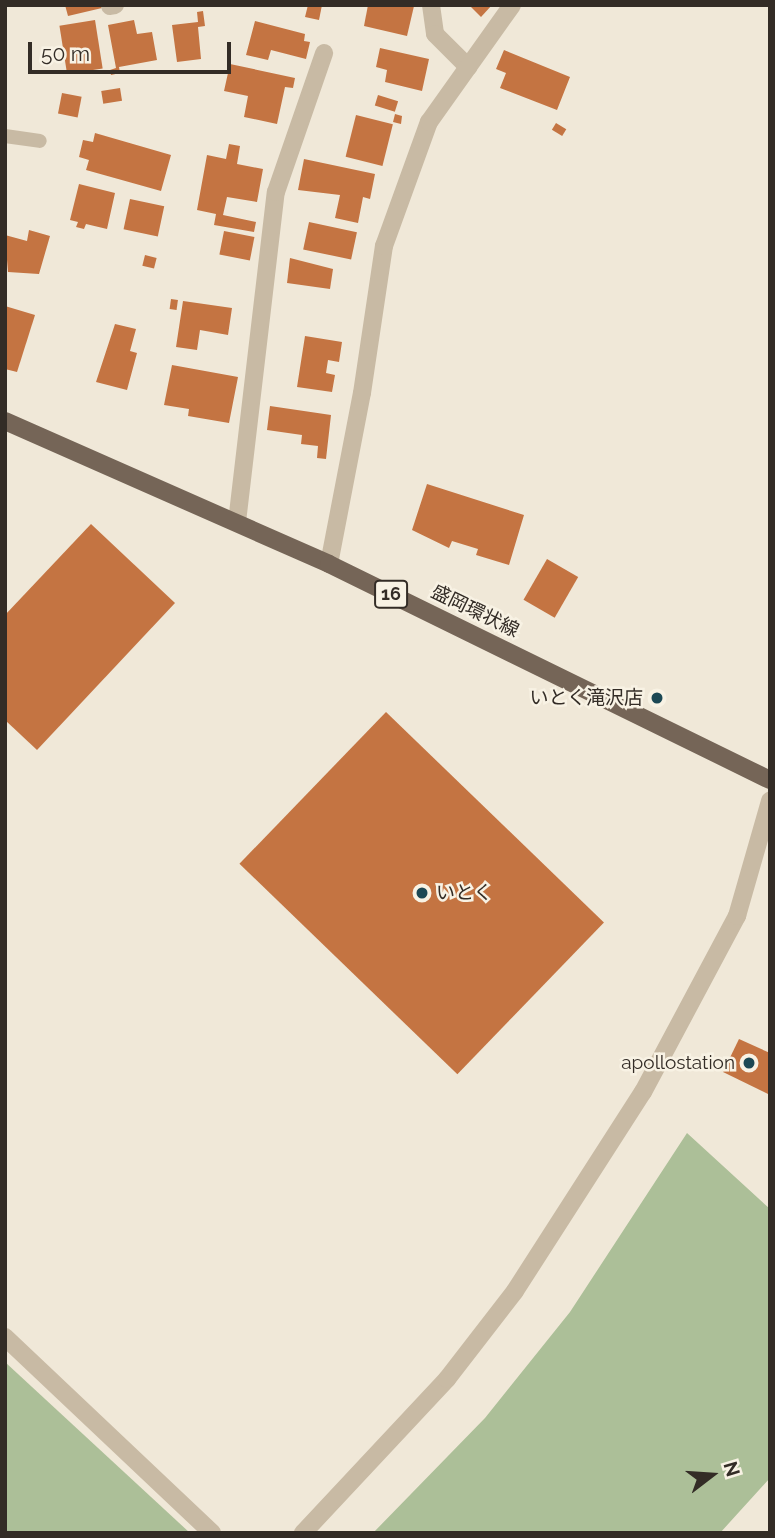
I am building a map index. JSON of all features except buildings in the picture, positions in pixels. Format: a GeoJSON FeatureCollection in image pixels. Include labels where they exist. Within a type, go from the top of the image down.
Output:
{"type":"FeatureCollection","features":[{"type":"Feature","properties":{"kind":"main road","name":"盛岡環状線"},"geometry":{"type":"LineString","coordinates":[[5,421],[329,564],[770,780]]}},
{"type":"Feature","properties":{"kind":"street"},"geometry":{"type":"LineString","coordinates":[[431,5],[435,34],[468,66]]}},
{"type":"Feature","properties":{"kind":"street"},"geometry":{"type":"LineString","coordinates":[[329,564],[362,393],[384,246],[429,122],[512,5]]}},
{"type":"Feature","properties":{"kind":"street"},"geometry":{"type":"LineString","coordinates":[[237,522],[276,192],[324,53]]}},
{"type":"Feature","properties":{"kind":"street"},"geometry":{"type":"LineString","coordinates":[[303,1533],[456,1368],[514,1290],[643,1092],[737,916],[770,801]]}},
{"type":"Feature","properties":{"kind":"street"},"geometry":{"type":"LineString","coordinates":[[5,1337],[212,1533]]}},
{"type":"Feature","properties":{"kind":"lane"},"geometry":{"type":"LineString","coordinates":[[5,136],[40,141]]}},
{"type":"Feature","properties":{"kind":"green space"},"geometry":{"type":"Polygon","coordinates":[[[687,1133],[770,1209],[770,1478],[720,1533],[373,1533],[485,1418],[570,1312],[687,1133]]]}},
{"type":"Feature","properties":{"kind":"green space"},"geometry":{"type":"Polygon","coordinates":[[[5,1362],[190,1533],[5,1533],[5,1362]]]}},
{"type":"Feature","properties":{"kind":"place","name":"いとく滝沢店"},"geometry":{"type":"Point","coordinates":[657,698]}},
{"type":"Feature","properties":{"kind":"place","name":"いとく"},"geometry":{"type":"Point","coordinates":[422,893]}},
{"type":"Feature","properties":{"kind":"place","name":"apollostation"},"geometry":{"type":"Point","coordinates":[749,1063]}}]}
